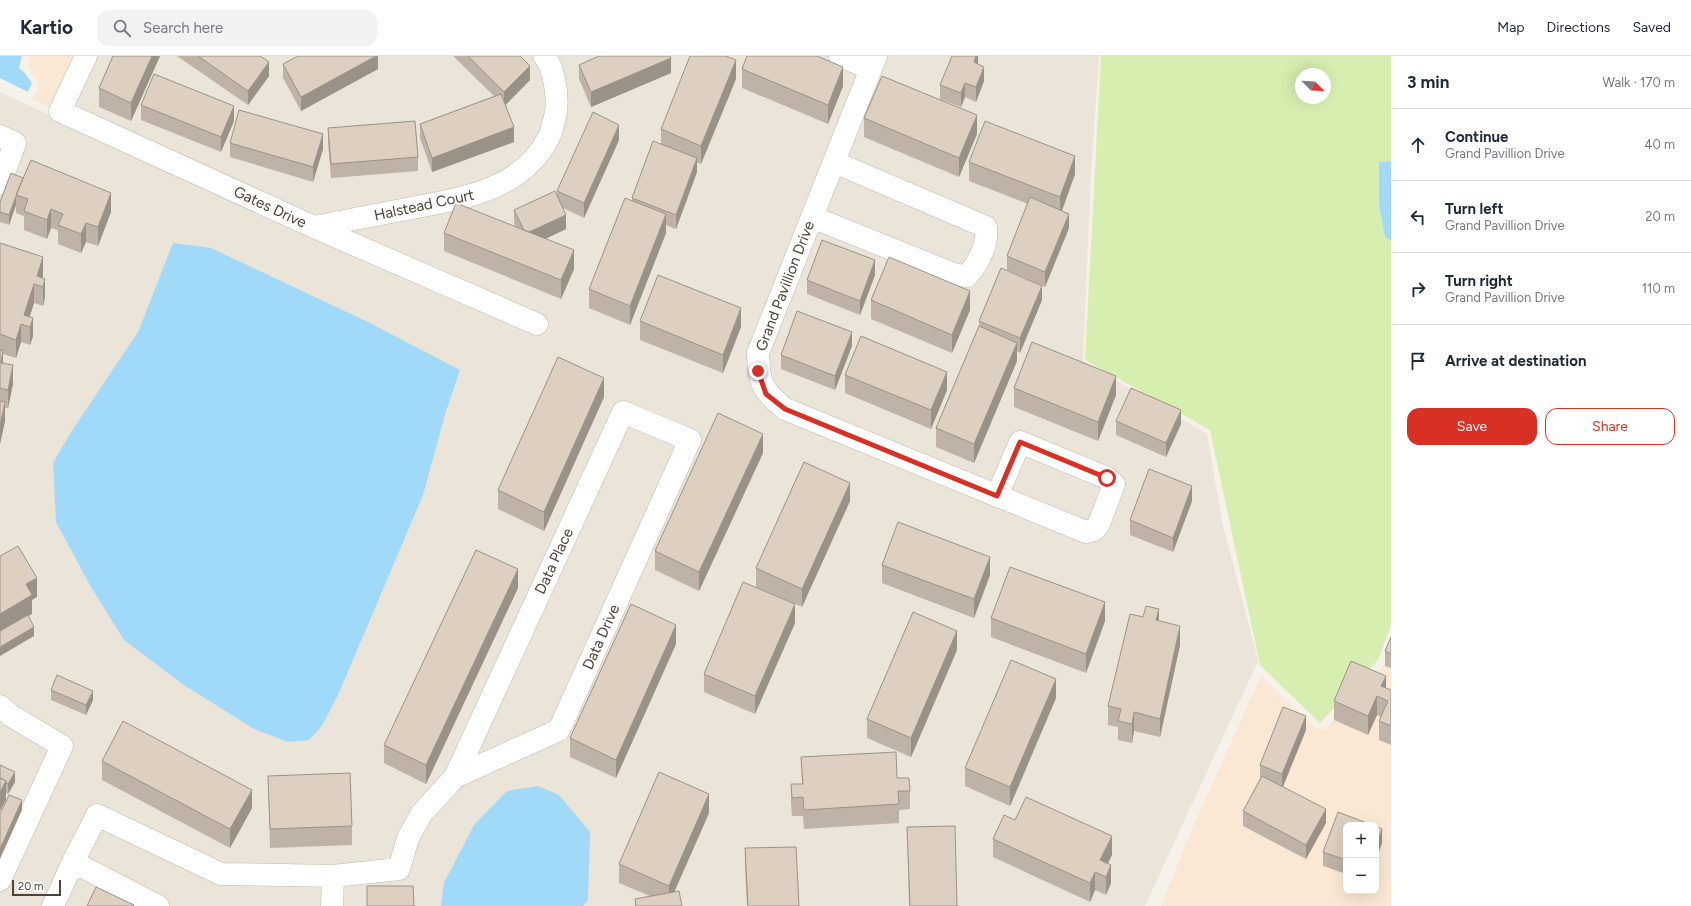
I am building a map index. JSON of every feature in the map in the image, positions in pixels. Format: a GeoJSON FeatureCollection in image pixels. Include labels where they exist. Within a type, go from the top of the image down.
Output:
{"type":"FeatureCollection","features":[{"type":"Feature","properties":{"kind":"street","name":"Gates Drive"},"geometry":{"type":"LineString","coordinates":[[86,56],[60,111],[314,227],[537,324]]}},
{"type":"Feature","properties":{"kind":"street","name":"Halstead Court"},"geometry":{"type":"LineString","coordinates":[[314,227],[471,197],[506,182],[531,162],[549,137],[557,108],[555,86],[548,60],[544,56]]}},
{"type":"Feature","properties":{"kind":"street"},"geometry":{"type":"LineString","coordinates":[[840,56],[873,62]]}},
{"type":"Feature","properties":{"kind":"street","name":"Grand Pavillion Drive"},"geometry":{"type":"LineString","coordinates":[[873,62],[758,353],[758,371],[766,394],[785,409],[997,496],[1086,532],[1094,530],[1099,524],[1114,484],[1107,478],[1020,442],[997,496]]}},
{"type":"Feature","properties":{"kind":"street"},"geometry":{"type":"LineString","coordinates":[[0,136],[15,143],[0,184]]}},
{"type":"Feature","properties":{"kind":"street"},"geometry":{"type":"LineString","coordinates":[[812,217],[956,275],[967,276],[976,266],[987,237],[986,227],[978,222],[834,162]]}},
{"type":"Feature","properties":{"kind":"street","name":"Data Place"},"geometry":{"type":"LineString","coordinates":[[455,777],[623,412],[690,440]]}},
{"type":"Feature","properties":{"kind":"street","name":"Data Drive"},"geometry":{"type":"LineString","coordinates":[[455,777],[559,730],[690,440]]}},
{"type":"Feature","properties":{"kind":"street"},"geometry":{"type":"LineString","coordinates":[[0,706],[10,715],[62,746],[0,880]]}},
{"type":"Feature","properties":{"kind":"street"},"geometry":{"type":"LineString","coordinates":[[53,906],[97,815],[221,874],[336,876],[399,869],[408,838],[422,813],[455,777]]}},
{"type":"Feature","properties":{"kind":"street"},"geometry":{"type":"LineString","coordinates":[[73,862],[158,906]]}},
{"type":"Feature","properties":{"kind":"street"},"geometry":{"type":"LineString","coordinates":[[332,906],[334,876],[336,876]]}},
{"type":"Feature","properties":{"kind":"shaded area"},"geometry":{"type":"Polygon","coordinates":[[[31,56],[78,56],[56,110],[31,99],[35,95],[40,84],[28,66],[31,56]]]}},
{"type":"Feature","properties":{"kind":"shaded area"},"geometry":{"type":"Polygon","coordinates":[[[87,56],[1099,56],[1091,174],[1083,361],[1207,434],[1222,521],[1258,661],[1145,906],[0,906],[0,92],[60,120],[87,56]]]}},
{"type":"Feature","properties":{"kind":"shaded area"},"geometry":{"type":"Polygon","coordinates":[[[1391,648],[1391,906],[1161,906],[1195,822],[1261,676],[1315,728],[1323,730],[1327,728],[1384,665],[1391,648]]]}},
{"type":"Feature","properties":{"kind":"green space"},"geometry":{"type":"Polygon","coordinates":[[[1101,56],[1391,56],[1391,625],[1378,660],[1320,723],[1260,665],[1210,430],[1085,360],[1101,56]]]}},
{"type":"Feature","properties":{"kind":"water"},"geometry":{"type":"Polygon","coordinates":[[[0,56],[22,56],[19,68],[25,73],[32,83],[28,92],[0,78],[0,56]]]}},
{"type":"Feature","properties":{"kind":"water"},"geometry":{"type":"Polygon","coordinates":[[[1391,161],[1391,240],[1385,237],[1379,204],[1379,162],[1391,161]]]}},
{"type":"Feature","properties":{"kind":"water"},"geometry":{"type":"Polygon","coordinates":[[[173,243],[211,248],[368,322],[460,370],[446,411],[423,495],[339,693],[322,726],[309,740],[288,742],[254,729],[184,685],[124,640],[91,587],[56,522],[53,463],[71,432],[138,332],[173,243]]]}},
{"type":"Feature","properties":{"kind":"water"},"geometry":{"type":"Polygon","coordinates":[[[538,786],[559,795],[590,832],[588,900],[583,906],[441,906],[444,883],[474,825],[507,791],[538,786]]]}},
{"type":"Feature","properties":{"kind":"building"},"geometry":{"type":"Polygon","coordinates":[[[113,56],[152,56],[131,103],[99,88],[113,56]]]}},
{"type":"Feature","properties":{"kind":"building"},"geometry":{"type":"Polygon","coordinates":[[[198,56],[260,56],[269,62],[248,91],[198,56]]]}},
{"type":"Feature","properties":{"kind":"building"},"geometry":{"type":"Polygon","coordinates":[[[298,56],[376,56],[301,97],[283,64],[298,56]]]}},
{"type":"Feature","properties":{"kind":"building"},"geometry":{"type":"Polygon","coordinates":[[[468,56],[520,56],[530,66],[504,92],[468,56]]]}},
{"type":"Feature","properties":{"kind":"building"},"geometry":{"type":"Polygon","coordinates":[[[599,56],[670,56],[671,58],[591,92],[579,65],[599,56]]]}},
{"type":"Feature","properties":{"kind":"building"},"geometry":{"type":"Polygon","coordinates":[[[690,56],[726,56],[736,60],[701,146],[661,129],[690,56]]]}},
{"type":"Feature","properties":{"kind":"building"},"geometry":{"type":"Polygon","coordinates":[[[747,56],[817,56],[843,67],[828,105],[742,69],[747,56]]]}},
{"type":"Feature","properties":{"kind":"building"},"geometry":{"type":"Polygon","coordinates":[[[952,56],[976,56],[974,62],[984,67],[976,87],[965,83],[961,93],[940,85],[952,56]]]}},
{"type":"Feature","properties":{"kind":"building"},"geometry":{"type":"Polygon","coordinates":[[[154,74],[234,106],[221,137],[141,105],[154,74]]]}},
{"type":"Feature","properties":{"kind":"building"},"geometry":{"type":"Polygon","coordinates":[[[882,76],[977,115],[959,158],[864,118],[882,76]]]}},
{"type":"Feature","properties":{"kind":"building"},"geometry":{"type":"Polygon","coordinates":[[[501,94],[514,127],[432,158],[420,124],[501,94]]]}},
{"type":"Feature","properties":{"kind":"building"},"geometry":{"type":"Polygon","coordinates":[[[239,110],[323,134],[313,167],[230,143],[239,110]]]}},
{"type":"Feature","properties":{"kind":"building"},"geometry":{"type":"Polygon","coordinates":[[[593,112],[619,125],[584,203],[557,191],[593,112]]]}},
{"type":"Feature","properties":{"kind":"building"},"geometry":{"type":"Polygon","coordinates":[[[415,121],[418,157],[331,164],[328,128],[415,121]]]}},
{"type":"Feature","properties":{"kind":"building"},"geometry":{"type":"Polygon","coordinates":[[[985,121],[1075,156],[1060,197],[969,162],[985,121]]]}},
{"type":"Feature","properties":{"kind":"building"},"geometry":{"type":"Polygon","coordinates":[[[653,141],[697,158],[676,215],[632,198],[653,141]]]}},
{"type":"Feature","properties":{"kind":"building"},"geometry":{"type":"Polygon","coordinates":[[[31,160],[111,193],[98,227],[86,223],[81,234],[58,225],[63,214],[51,209],[47,220],[24,211],[28,199],[16,195],[31,160]]]}},
{"type":"Feature","properties":{"kind":"building"},"geometry":{"type":"Polygon","coordinates":[[[11,173],[23,178],[9,215],[0,212],[0,202],[11,173]]]}},
{"type":"Feature","properties":{"kind":"building"},"geometry":{"type":"Polygon","coordinates":[[[555,191],[566,215],[529,232],[524,230],[514,210],[555,191]]]}},
{"type":"Feature","properties":{"kind":"building"},"geometry":{"type":"Polygon","coordinates":[[[1030,197],[1069,214],[1045,272],[1007,256],[1030,197]]]}},
{"type":"Feature","properties":{"kind":"building"},"geometry":{"type":"Polygon","coordinates":[[[625,198],[666,214],[630,306],[589,289],[625,198]]]}},
{"type":"Feature","properties":{"kind":"building"},"geometry":{"type":"Polygon","coordinates":[[[456,203],[574,250],[561,280],[444,233],[456,203]]]}},
{"type":"Feature","properties":{"kind":"building"},"geometry":{"type":"Polygon","coordinates":[[[822,240],[875,260],[860,301],[807,280],[822,240]]]}},
{"type":"Feature","properties":{"kind":"building"},"geometry":{"type":"Polygon","coordinates":[[[0,243],[43,257],[37,276],[45,279],[43,287],[34,284],[24,315],[33,318],[30,327],[21,324],[16,340],[0,334],[0,243]]]}},
{"type":"Feature","properties":{"kind":"building"},"geometry":{"type":"Polygon","coordinates":[[[889,257],[970,291],[952,335],[871,300],[889,257]]]}},
{"type":"Feature","properties":{"kind":"building"},"geometry":{"type":"Polygon","coordinates":[[[1001,268],[1042,286],[1020,338],[979,321],[1001,268]]]}},
{"type":"Feature","properties":{"kind":"building"},"geometry":{"type":"Polygon","coordinates":[[[658,275],[741,308],[723,355],[640,321],[658,275]]]}},
{"type":"Feature","properties":{"kind":"building"},"geometry":{"type":"Polygon","coordinates":[[[797,311],[852,332],[835,376],[781,355],[797,311]]]}},
{"type":"Feature","properties":{"kind":"building"},"geometry":{"type":"Polygon","coordinates":[[[979,326],[1017,343],[974,444],[936,428],[979,326]]]}},
{"type":"Feature","properties":{"kind":"building"},"geometry":{"type":"Polygon","coordinates":[[[861,336],[947,372],[931,410],[845,375],[861,336]]]}},
{"type":"Feature","properties":{"kind":"building"},"geometry":{"type":"Polygon","coordinates":[[[1032,342],[1116,376],[1098,422],[1014,388],[1032,342]]]}},
{"type":"Feature","properties":{"kind":"building"},"geometry":{"type":"Polygon","coordinates":[[[0,350],[3,350],[1,363],[13,365],[8,390],[0,388],[0,350]]]}},
{"type":"Feature","properties":{"kind":"building"},"geometry":{"type":"Polygon","coordinates":[[[558,357],[604,378],[544,512],[498,490],[558,357]]]}},
{"type":"Feature","properties":{"kind":"building"},"geometry":{"type":"Polygon","coordinates":[[[1131,388],[1181,410],[1166,443],[1116,421],[1131,388]]]}},
{"type":"Feature","properties":{"kind":"building"},"geometry":{"type":"Polygon","coordinates":[[[0,401],[5,402],[0,426],[0,401]]]}},
{"type":"Feature","properties":{"kind":"building"},"geometry":{"type":"Polygon","coordinates":[[[718,413],[763,434],[699,572],[655,551],[718,413]]]}},
{"type":"Feature","properties":{"kind":"building"},"geometry":{"type":"Polygon","coordinates":[[[804,462],[850,483],[802,589],[756,568],[804,462]]]}},
{"type":"Feature","properties":{"kind":"building"},"geometry":{"type":"Polygon","coordinates":[[[1149,469],[1192,486],[1173,538],[1130,520],[1149,469]]]}},
{"type":"Feature","properties":{"kind":"building"},"geometry":{"type":"Polygon","coordinates":[[[898,522],[990,557],[974,599],[882,565],[898,522]]]}},
{"type":"Feature","properties":{"kind":"building"},"geometry":{"type":"Polygon","coordinates":[[[18,546],[37,578],[26,584],[32,595],[0,614],[0,556],[18,546]]]}},
{"type":"Feature","properties":{"kind":"building"},"geometry":{"type":"Polygon","coordinates":[[[476,550],[518,569],[426,765],[384,745],[476,550]]]}},
{"type":"Feature","properties":{"kind":"building"},"geometry":{"type":"Polygon","coordinates":[[[1010,567],[1105,602],[1086,654],[991,618],[1010,567]]]}},
{"type":"Feature","properties":{"kind":"building"},"geometry":{"type":"Polygon","coordinates":[[[743,582],[795,604],[755,696],[704,674],[743,582]]]}},
{"type":"Feature","properties":{"kind":"building"},"geometry":{"type":"Polygon","coordinates":[[[631,604],[676,625],[616,760],[570,738],[631,604]]]}},
{"type":"Feature","properties":{"kind":"building"},"geometry":{"type":"Polygon","coordinates":[[[1146,606],[1159,609],[1156,620],[1180,626],[1160,719],[1134,712],[1132,724],[1118,721],[1121,709],[1108,706],[1130,614],[1143,617],[1146,606]]]}},
{"type":"Feature","properties":{"kind":"building"},"geometry":{"type":"Polygon","coordinates":[[[913,612],[957,631],[911,738],[867,719],[913,612]]]}},
{"type":"Feature","properties":{"kind":"building"},"geometry":{"type":"Polygon","coordinates":[[[28,615],[34,627],[0,647],[0,631],[28,615]]]}},
{"type":"Feature","properties":{"kind":"building"},"geometry":{"type":"Polygon","coordinates":[[[1391,637],[1391,654],[1385,651],[1391,637]]]}},
{"type":"Feature","properties":{"kind":"building"},"geometry":{"type":"Polygon","coordinates":[[[1011,660],[1056,679],[1010,787],[965,768],[1011,660]]]}},
{"type":"Feature","properties":{"kind":"building"},"geometry":{"type":"Polygon","coordinates":[[[1351,661],[1386,676],[1381,686],[1391,690],[1391,726],[1379,721],[1388,701],[1377,696],[1368,716],[1334,701],[1351,661]]]}},
{"type":"Feature","properties":{"kind":"building"},"geometry":{"type":"Polygon","coordinates":[[[57,675],[93,691],[86,705],[51,690],[57,675]]]}},
{"type":"Feature","properties":{"kind":"building"},"geometry":{"type":"Polygon","coordinates":[[[1283,707],[1306,716],[1282,774],[1260,765],[1283,707]]]}},
{"type":"Feature","properties":{"kind":"building"},"geometry":{"type":"Polygon","coordinates":[[[123,721],[252,790],[230,829],[102,761],[123,721]]]}},
{"type":"Feature","properties":{"kind":"building"},"geometry":{"type":"Polygon","coordinates":[[[896,752],[897,778],[909,778],[910,791],[898,791],[899,804],[804,810],[803,797],[792,798],[791,784],[803,784],[801,757],[896,752]]]}},
{"type":"Feature","properties":{"kind":"building"},"geometry":{"type":"Polygon","coordinates":[[[0,765],[15,772],[8,784],[0,778],[0,765]]]}},
{"type":"Feature","properties":{"kind":"building"},"geometry":{"type":"Polygon","coordinates":[[[659,772],[709,794],[669,886],[619,864],[659,772]]]}},
{"type":"Feature","properties":{"kind":"building"},"geometry":{"type":"Polygon","coordinates":[[[350,773],[352,826],[270,829],[268,776],[350,773]]]}},
{"type":"Feature","properties":{"kind":"building"},"geometry":{"type":"Polygon","coordinates":[[[1262,776],[1326,809],[1306,845],[1243,811],[1262,776]]]}},
{"type":"Feature","properties":{"kind":"building"},"geometry":{"type":"Polygon","coordinates":[[[0,778],[6,781],[0,792],[0,778]]]}},
{"type":"Feature","properties":{"kind":"building"},"geometry":{"type":"Polygon","coordinates":[[[9,795],[22,800],[0,849],[0,814],[9,795]]]}},
{"type":"Feature","properties":{"kind":"building"},"geometry":{"type":"Polygon","coordinates":[[[1026,797],[1112,836],[1100,860],[1111,865],[1106,877],[1095,872],[1090,883],[993,839],[1004,815],[1015,820],[1026,797]]]}},
{"type":"Feature","properties":{"kind":"building"},"geometry":{"type":"Polygon","coordinates":[[[1338,812],[1364,822],[1343,822],[1343,859],[1323,852],[1338,812]]]}},
{"type":"Feature","properties":{"kind":"building"},"geometry":{"type":"Polygon","coordinates":[[[955,826],[957,906],[910,906],[907,827],[955,826]]]}},
{"type":"Feature","properties":{"kind":"building"},"geometry":{"type":"Polygon","coordinates":[[[1379,828],[1382,829],[1379,838],[1379,828]]]}},
{"type":"Feature","properties":{"kind":"building"},"geometry":{"type":"Polygon","coordinates":[[[796,847],[799,906],[748,906],[745,848],[796,847]]]}},
{"type":"Feature","properties":{"kind":"building"},"geometry":{"type":"Polygon","coordinates":[[[367,886],[413,886],[414,906],[367,906],[367,886]]]}},
{"type":"Feature","properties":{"kind":"building"},"geometry":{"type":"Polygon","coordinates":[[[96,887],[134,905],[87,906],[96,887]]]}},
{"type":"Feature","properties":{"kind":"building"},"geometry":{"type":"Polygon","coordinates":[[[679,891],[682,906],[636,906],[635,899],[679,891]]]}},
{"type":"Feature","properties":{"kind":"route"},"geometry":{"type":"LineString","coordinates":[[758,371],[766,394],[785,409],[997,496],[1020,442],[1107,478]]}}]}
